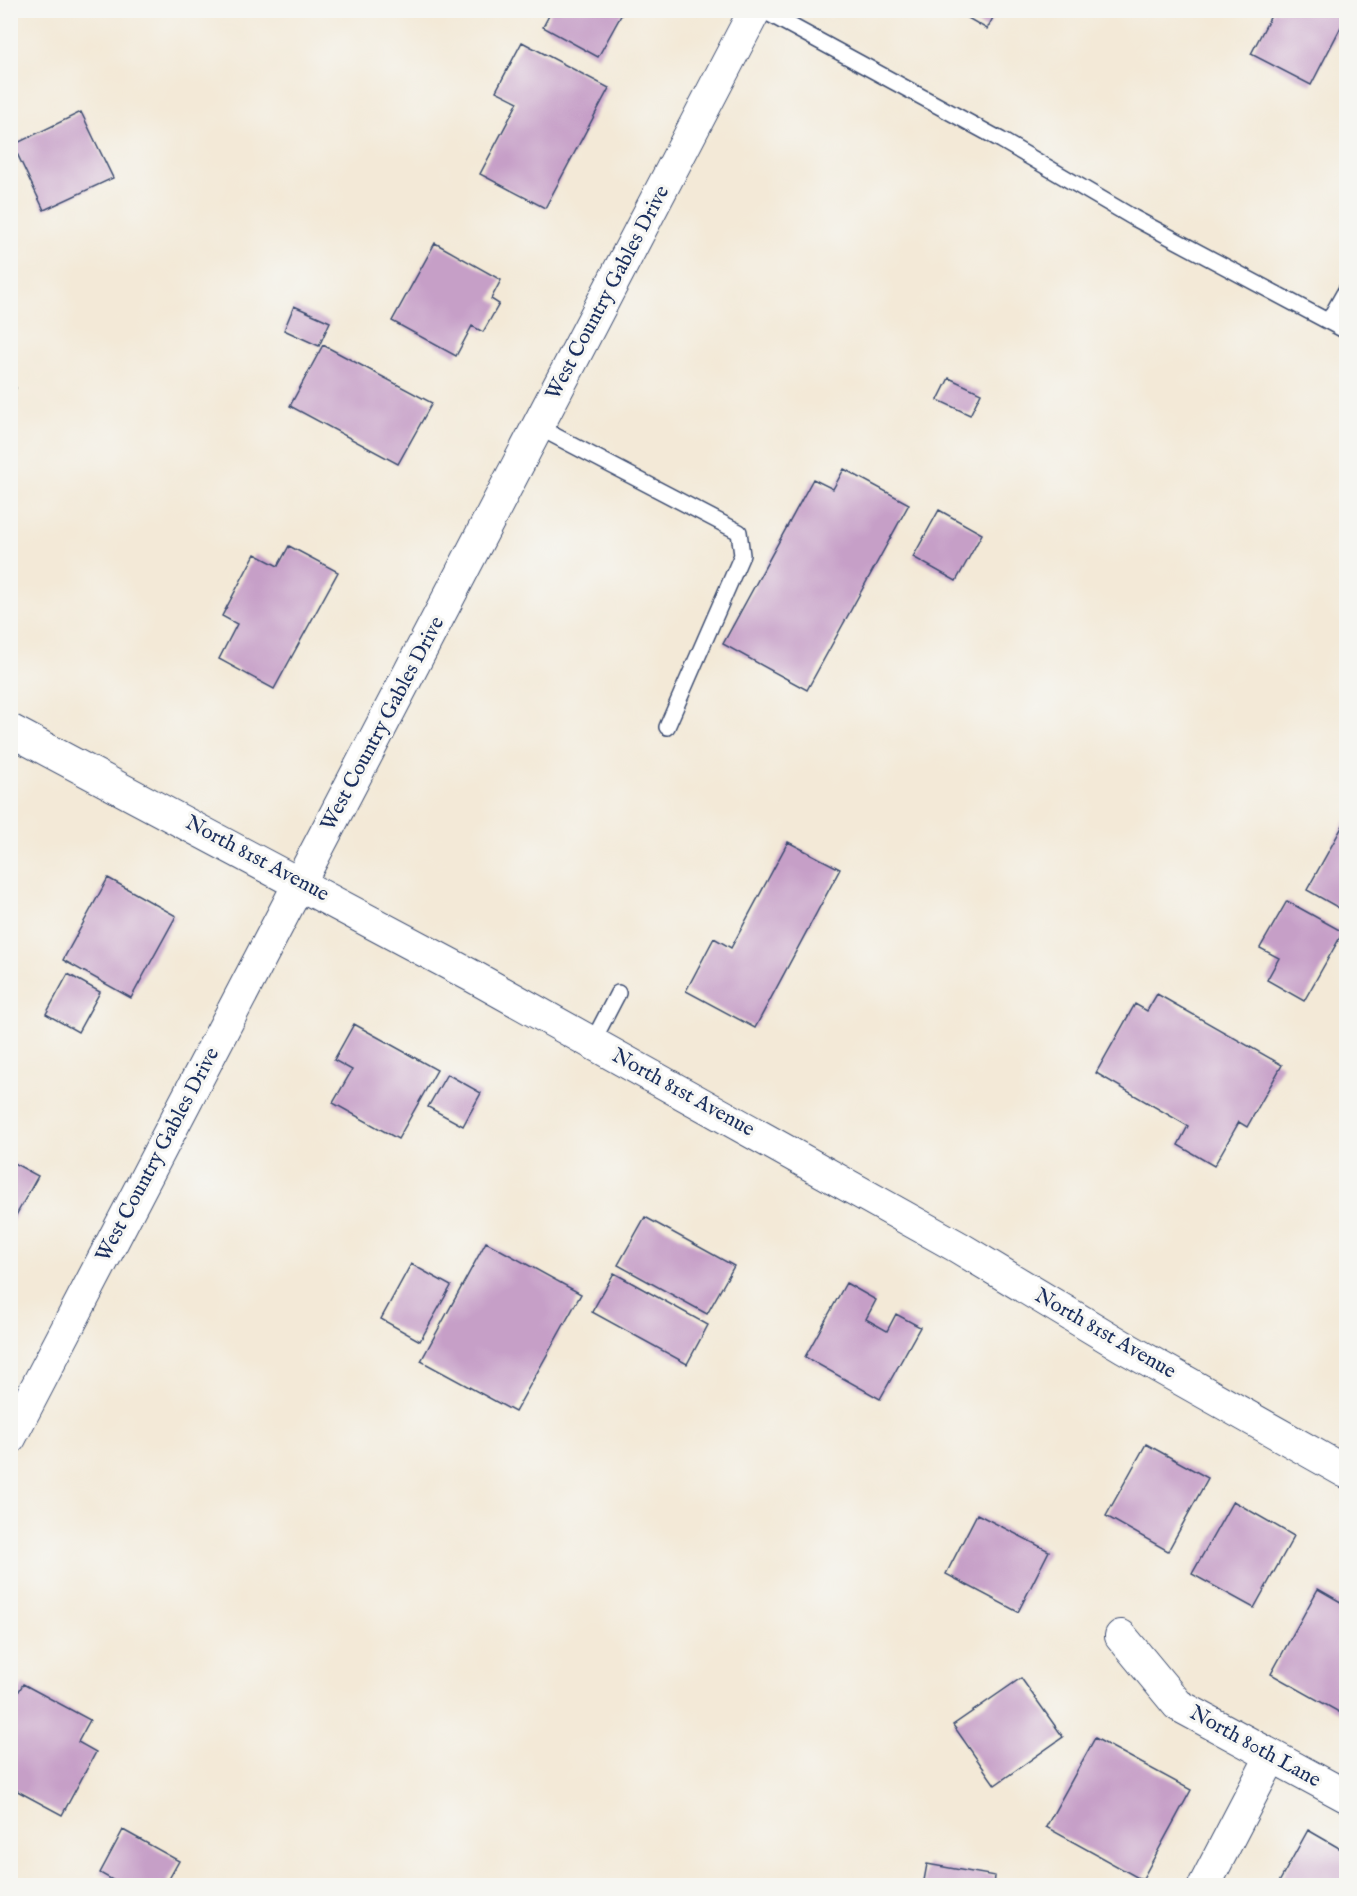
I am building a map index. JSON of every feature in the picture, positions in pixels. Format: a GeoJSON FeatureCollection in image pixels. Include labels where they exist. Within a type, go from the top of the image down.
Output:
{"type":"FeatureCollection","features":[{"type":"Feature","properties":{"kind":"street","name":"West Country Gables Drive"},"geometry":{"type":"LineString","coordinates":[[10,1438],[22,1387],[300,882],[755,10]]}},
{"type":"Feature","properties":{"kind":"street","name":"North 81st Avenue"},"geometry":{"type":"LineString","coordinates":[[10,730],[300,882],[592,1043],[958,1247],[1124,1347],[1347,1472]]}},
{"type":"Feature","properties":{"kind":"street","name":"North 80th Lane"},"geometry":{"type":"LineString","coordinates":[[1121,1636],[1178,1705],[1347,1796]]}},
{"type":"Feature","properties":{"kind":"street"},"geometry":{"type":"LineString","coordinates":[[1204,1886],[1271,1757]]}},
{"type":"Feature","properties":{"kind":"lane"},"geometry":{"type":"LineString","coordinates":[[762,10],[1001,140],[1134,218],[1347,331]]}},
{"type":"Feature","properties":{"kind":"lane"},"geometry":{"type":"LineString","coordinates":[[1329,320],[1347,290]]}},
{"type":"Feature","properties":{"kind":"lane"},"geometry":{"type":"LineString","coordinates":[[538,428],[739,532],[742,555],[667,727]]}},
{"type":"Feature","properties":{"kind":"lane"},"geometry":{"type":"LineString","coordinates":[[592,1043],[618,993]]}},
{"type":"Feature","properties":{"kind":"building"},"geometry":{"type":"Polygon","coordinates":[[[552,10],[624,10],[598,57],[543,27],[552,10]]]}},
{"type":"Feature","properties":{"kind":"building"},"geometry":{"type":"Polygon","coordinates":[[[954,10],[997,10],[987,29],[954,10]]]}},
{"type":"Feature","properties":{"kind":"building"},"geometry":{"type":"Polygon","coordinates":[[[1274,10],[1346,10],[1346,17],[1311,85],[1251,54],[1274,10]]]}},
{"type":"Feature","properties":{"kind":"building"},"geometry":{"type":"Polygon","coordinates":[[[522,42],[609,88],[545,208],[480,174],[518,102],[496,91],[522,42]]]}},
{"type":"Feature","properties":{"kind":"building"},"geometry":{"type":"Polygon","coordinates":[[[81,112],[113,178],[44,210],[13,145],[81,112]]]}},
{"type":"Feature","properties":{"kind":"building"},"geometry":{"type":"Polygon","coordinates":[[[435,243],[501,280],[491,299],[499,304],[483,332],[472,326],[456,356],[392,321],[435,243]]]}},
{"type":"Feature","properties":{"kind":"building"},"geometry":{"type":"Polygon","coordinates":[[[294,306],[330,322],[319,346],[284,330],[294,306]]]}},
{"type":"Feature","properties":{"kind":"building"},"geometry":{"type":"Polygon","coordinates":[[[323,345],[432,403],[398,464],[290,406],[323,345]]]}},
{"type":"Feature","properties":{"kind":"building"},"geometry":{"type":"Polygon","coordinates":[[[949,378],[981,393],[970,415],[938,400],[949,378]]]}},
{"type":"Feature","properties":{"kind":"building"},"geometry":{"type":"Polygon","coordinates":[[[10,385],[16,388],[10,398],[10,385]]]}},
{"type":"Feature","properties":{"kind":"building"},"geometry":{"type":"Polygon","coordinates":[[[844,469],[909,504],[807,690],[723,644],[813,479],[833,489],[844,469]]]}},
{"type":"Feature","properties":{"kind":"building"},"geometry":{"type":"Polygon","coordinates":[[[939,510],[982,534],[956,581],[913,557],[939,510]]]}},
{"type":"Feature","properties":{"kind":"building"},"geometry":{"type":"Polygon","coordinates":[[[289,546],[338,572],[274,689],[219,659],[237,624],[222,616],[255,554],[278,566],[289,546]]]}},
{"type":"Feature","properties":{"kind":"building"},"geometry":{"type":"Polygon","coordinates":[[[1346,820],[1346,912],[1307,890],[1346,820]]]}},
{"type":"Feature","properties":{"kind":"building"},"geometry":{"type":"Polygon","coordinates":[[[788,842],[840,869],[755,1028],[686,991],[714,938],[731,948],[788,842]]]}},
{"type":"Feature","properties":{"kind":"building"},"geometry":{"type":"Polygon","coordinates":[[[108,878],[176,916],[131,998],[63,960],[108,878]]]}},
{"type":"Feature","properties":{"kind":"building"},"geometry":{"type":"Polygon","coordinates":[[[1287,901],[1343,932],[1304,1001],[1267,980],[1279,958],[1260,948],[1287,901]]]}},
{"type":"Feature","properties":{"kind":"building"},"geometry":{"type":"Polygon","coordinates":[[[68,974],[100,992],[78,1032],[46,1014],[68,974]]]}},
{"type":"Feature","properties":{"kind":"building"},"geometry":{"type":"Polygon","coordinates":[[[1157,994],[1282,1065],[1247,1127],[1239,1122],[1214,1166],[1178,1145],[1188,1126],[1096,1073],[1135,1004],[1147,1011],[1157,994]]]}},
{"type":"Feature","properties":{"kind":"building"},"geometry":{"type":"Polygon","coordinates":[[[354,1024],[437,1070],[398,1139],[333,1103],[352,1070],[334,1060],[354,1024]]]}},
{"type":"Feature","properties":{"kind":"building"},"geometry":{"type":"Polygon","coordinates":[[[447,1074],[481,1093],[463,1126],[428,1107],[447,1074]]]}},
{"type":"Feature","properties":{"kind":"building"},"geometry":{"type":"Polygon","coordinates":[[[10,1161],[38,1176],[10,1226],[10,1161]]]}},
{"type":"Feature","properties":{"kind":"building"},"geometry":{"type":"Polygon","coordinates":[[[645,1217],[734,1266],[707,1314],[618,1265],[645,1217]]]}},
{"type":"Feature","properties":{"kind":"building"},"geometry":{"type":"Polygon","coordinates":[[[486,1242],[581,1294],[515,1412],[421,1361],[486,1242]]]}},
{"type":"Feature","properties":{"kind":"building"},"geometry":{"type":"Polygon","coordinates":[[[411,1264],[451,1286],[420,1341],[381,1319],[411,1264]]]}},
{"type":"Feature","properties":{"kind":"building"},"geometry":{"type":"Polygon","coordinates":[[[614,1273],[708,1325],[687,1364],[592,1312],[614,1273]]]}},
{"type":"Feature","properties":{"kind":"building"},"geometry":{"type":"Polygon","coordinates":[[[846,1283],[876,1300],[866,1319],[887,1331],[896,1314],[920,1327],[880,1399],[805,1357],[846,1283]]]}},
{"type":"Feature","properties":{"kind":"building"},"geometry":{"type":"Polygon","coordinates":[[[1146,1444],[1208,1478],[1168,1551],[1106,1516],[1146,1444]]]}},
{"type":"Feature","properties":{"kind":"building"},"geometry":{"type":"Polygon","coordinates":[[[1233,1501],[1294,1536],[1254,1608],[1192,1574],[1233,1501]]]}},
{"type":"Feature","properties":{"kind":"building"},"geometry":{"type":"Polygon","coordinates":[[[977,1514],[1049,1551],[1018,1612],[946,1574],[977,1514]]]}},
{"type":"Feature","properties":{"kind":"building"},"geometry":{"type":"Polygon","coordinates":[[[1318,1589],[1346,1605],[1346,1716],[1271,1674],[1318,1589]]]}},
{"type":"Feature","properties":{"kind":"building"},"geometry":{"type":"Polygon","coordinates":[[[1021,1678],[1063,1737],[995,1785],[953,1725],[1021,1678]]]}},
{"type":"Feature","properties":{"kind":"building"},"geometry":{"type":"Polygon","coordinates":[[[23,1684],[90,1720],[78,1742],[96,1752],[62,1815],[10,1787],[10,1707],[23,1684]]]}},
{"type":"Feature","properties":{"kind":"building"},"geometry":{"type":"Polygon","coordinates":[[[1095,1738],[1191,1790],[1142,1880],[1046,1827],[1095,1738]]]}},
{"type":"Feature","properties":{"kind":"building"},"geometry":{"type":"Polygon","coordinates":[[[123,1830],[179,1861],[165,1886],[123,1886],[100,1873],[123,1830]]]}},
{"type":"Feature","properties":{"kind":"building"},"geometry":{"type":"Polygon","coordinates":[[[1308,1830],[1346,1852],[1346,1886],[1277,1886],[1308,1830]]]}},
{"type":"Feature","properties":{"kind":"building"},"geometry":{"type":"Polygon","coordinates":[[[927,1864],[995,1876],[994,1886],[923,1886],[927,1864]]]}}]}
